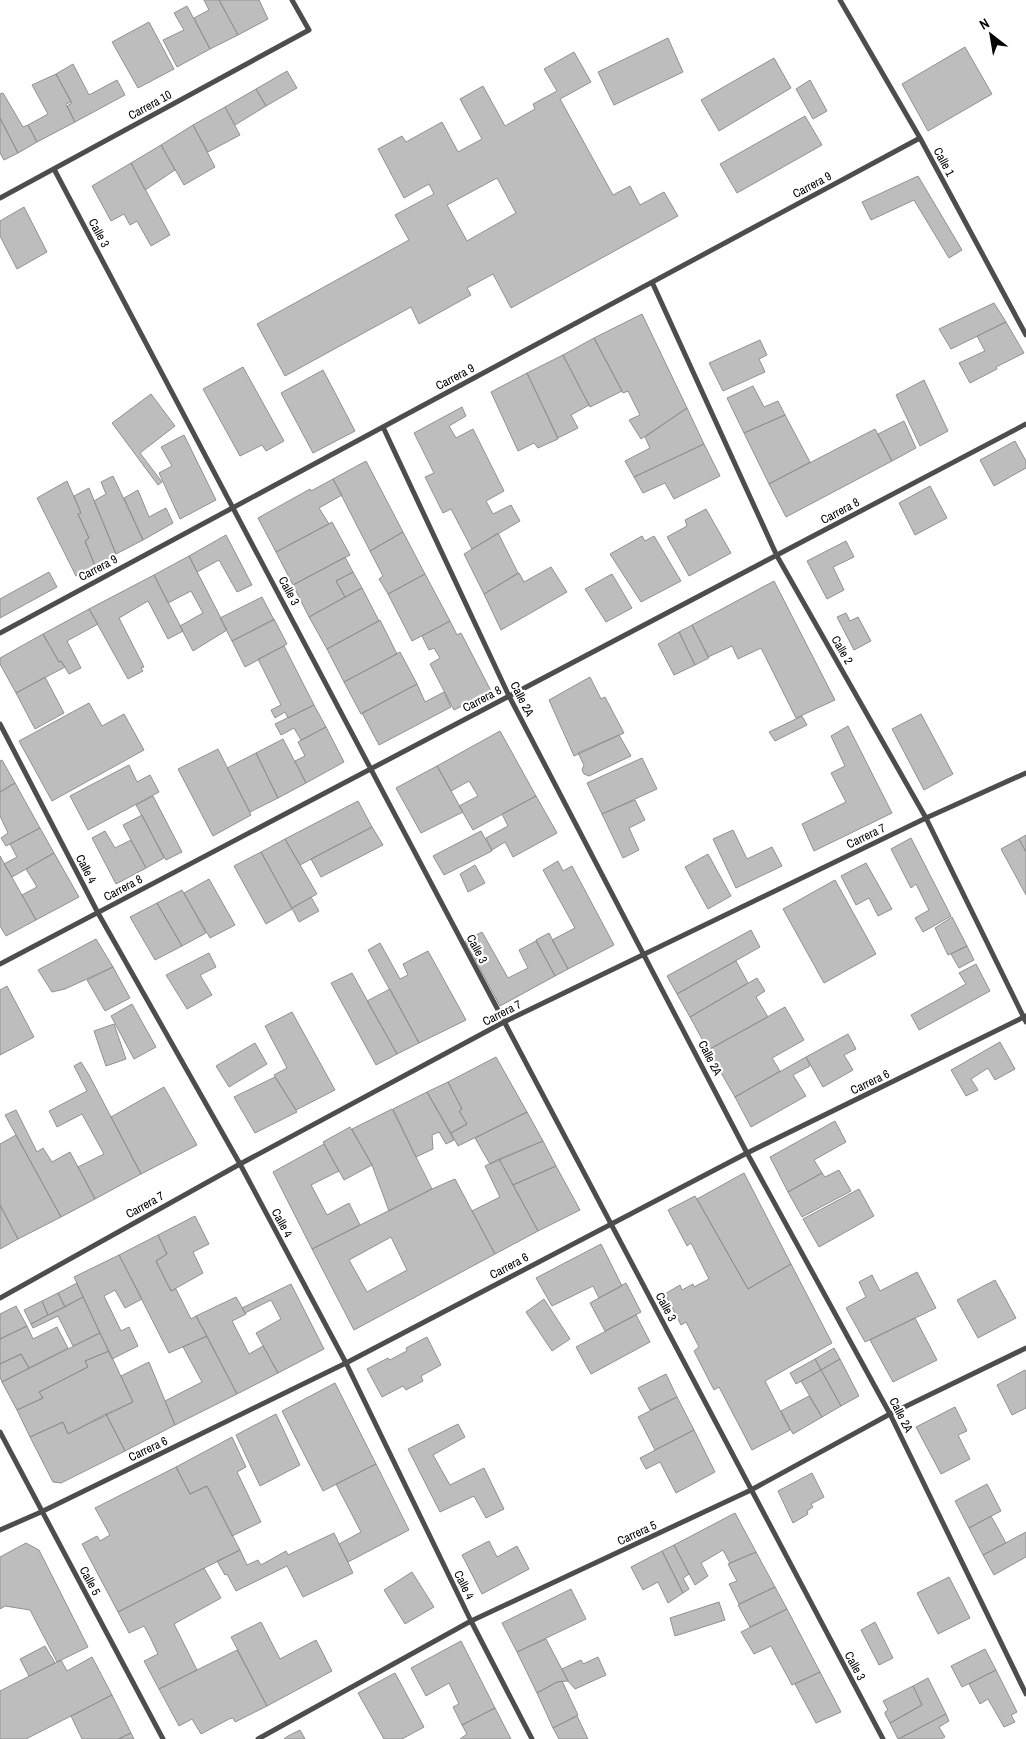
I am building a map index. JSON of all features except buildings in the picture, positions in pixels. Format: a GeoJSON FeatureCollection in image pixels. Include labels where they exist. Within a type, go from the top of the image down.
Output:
{"type":"FeatureCollection","features":[{"type":"Feature","properties":{"kind":"street","name":"Carrera 10"},"geometry":{"type":"LineString","coordinates":[[0,198],[309,30],[292,0]]}},
{"type":"Feature","properties":{"kind":"street","name":"Calle 1"},"geometry":{"type":"LineString","coordinates":[[840,0],[920,138],[1026,335]]}},
{"type":"Feature","properties":{"kind":"street","name":"Carrera 9"},"geometry":{"type":"LineString","coordinates":[[0,633],[920,138]]}},
{"type":"Feature","properties":{"kind":"street","name":"Calle 3"},"geometry":{"type":"LineString","coordinates":[[54,169],[883,1739]]}},
{"type":"Feature","properties":{"kind":"street","name":"Calle 2"},"geometry":{"type":"LineString","coordinates":[[652,282],[777,556],[926,818],[1025,1019]]}},
{"type":"Feature","properties":{"kind":"street","name":"Carrera 8"},"geometry":{"type":"LineString","coordinates":[[0,964],[1026,424]]}},
{"type":"Feature","properties":{"kind":"street","name":"Calle 2A"},"geometry":{"type":"LineString","coordinates":[[384,427],[509,696],[747,1153],[890,1414],[1026,1694]]}},
{"type":"Feature","properties":{"kind":"street","name":"Calle 4"},"geometry":{"type":"LineString","coordinates":[[0,724],[98,913],[240,1164],[346,1363],[471,1621],[532,1739]]}},
{"type":"Feature","properties":{"kind":"street","name":"Carrera 7"},"geometry":{"type":"LineString","coordinates":[[0,1298],[240,1164],[504,1022],[926,818],[1026,773]]}},
{"type":"Feature","properties":{"kind":"street","name":"Carrera 6"},"geometry":{"type":"LineString","coordinates":[[0,1530],[42,1512],[346,1363],[747,1153],[1025,1019]]}},
{"type":"Feature","properties":{"kind":"street","name":"Carrera 5"},"geometry":{"type":"LineString","coordinates":[[258,1739],[471,1621],[751,1490],[890,1414],[1026,1348]]}},
{"type":"Feature","properties":{"kind":"street","name":"Calle 5"},"geometry":{"type":"LineString","coordinates":[[0,1432],[163,1739]]}}]}
